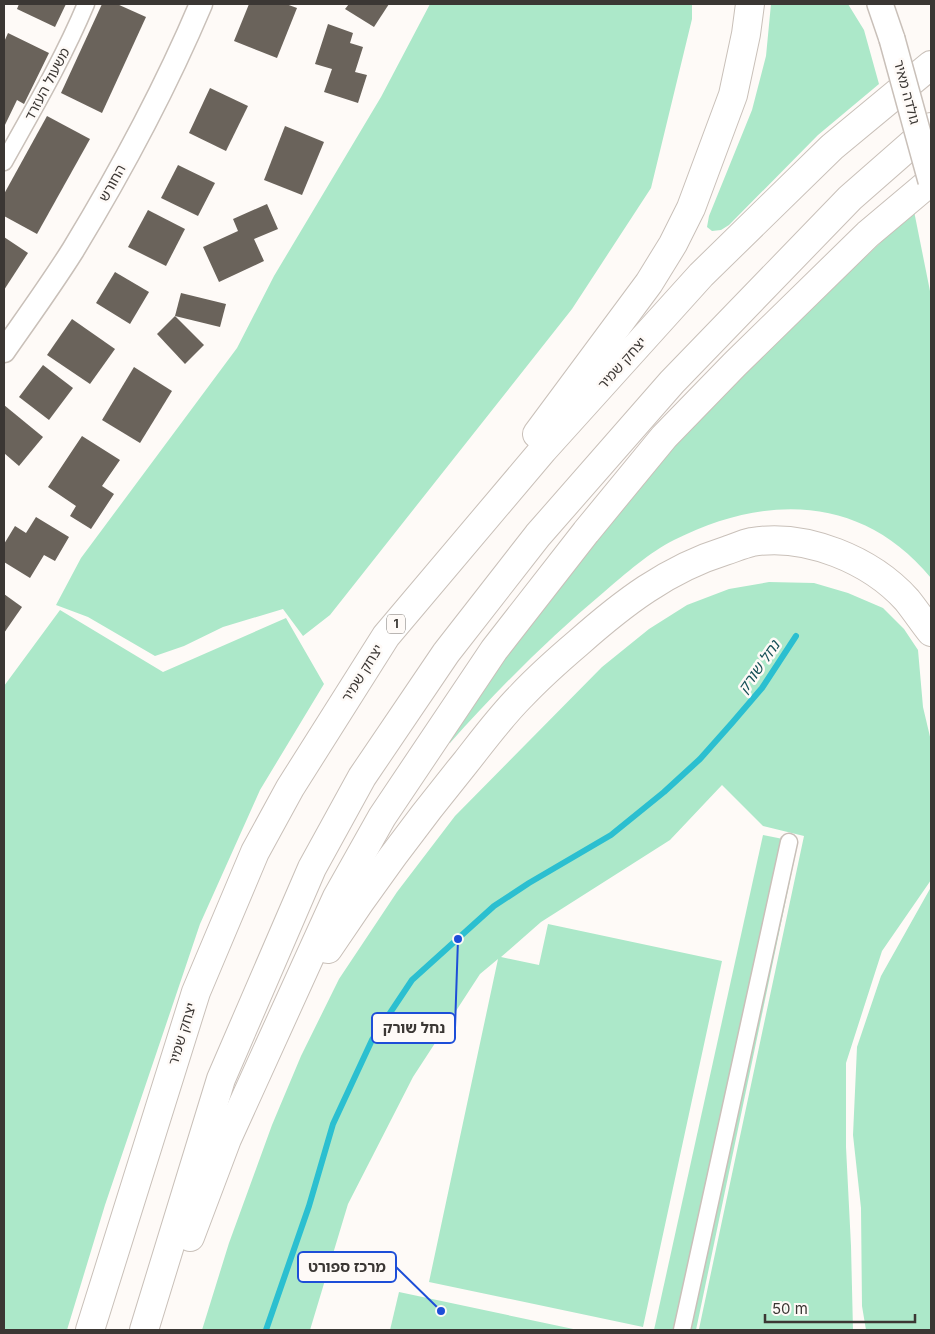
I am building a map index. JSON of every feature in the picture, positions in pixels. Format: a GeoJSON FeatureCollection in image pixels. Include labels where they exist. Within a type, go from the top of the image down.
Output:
{"type":"FeatureCollection","features":[{"type":"Feature","properties":{"kind":"highway"},"geometry":{"type":"LineString","coordinates":[[386,636],[649,283],[673,244],[691,208],[733,94],[746,34],[750,4]]}},
{"type":"Feature","properties":{"kind":"highway","name":"יצחק שמיר"},"geometry":{"type":"LineString","coordinates":[[90,1330],[196,992],[255,852],[290,788],[386,636],[543,450],[701,275],[832,147],[931,65]]}},
{"type":"Feature","properties":{"kind":"highway"},"geometry":{"type":"LineString","coordinates":[[144,1330],[221,1079],[312,868],[362,777],[446,653],[538,535],[672,382],[850,198],[931,127]]}},
{"type":"Feature","properties":{"kind":"highway"},"geometry":{"type":"LineString","coordinates":[[158,1330],[227,1139],[337,897],[382,816],[494,650],[586,532],[664,437],[735,364],[868,234],[931,181]]}},
{"type":"Feature","properties":{"kind":"highway"},"geometry":{"type":"LineString","coordinates":[[268,1048],[313,972],[364,896],[423,814],[494,727],[520,696],[561,658],[629,600],[659,580],[674,571],[709,556],[752,542],[789,541],[847,556],[879,575],[906,599],[931,632]]}},
{"type":"Feature","properties":{"kind":"main road","name":"גולדה מאיר"},"geometry":{"type":"LineString","coordinates":[[880,4],[892,39],[931,181]]}},
{"type":"Feature","properties":{"kind":"street","name":"משעול העזרד"},"geometry":{"type":"LineString","coordinates":[[4,162],[57,65],[86,4]]}},
{"type":"Feature","properties":{"kind":"street","name":"החורש"},"geometry":{"type":"LineString","coordinates":[[4,351],[72,252],[108,190],[153,107],[201,4]]}},
{"type":"Feature","properties":{"kind":"street"},"geometry":{"type":"LineString","coordinates":[[682,1330],[789,842]]}},
{"type":"Feature","properties":{"kind":"green space"},"geometry":{"type":"Polygon","coordinates":[[[430,4],[692,4],[692,19],[651,188],[572,309],[330,615],[303,636],[283,609],[223,627],[184,646],[155,656],[88,617],[56,605],[81,558],[237,348],[274,276],[381,97],[430,4]]]}},
{"type":"Feature","properties":{"kind":"green space"},"geometry":{"type":"Polygon","coordinates":[[[771,4],[848,4],[864,30],[879,84],[818,135],[729,225],[721,230],[712,231],[707,227],[709,216],[752,110],[766,56],[771,4]]]}},
{"type":"Feature","properties":{"kind":"green space"},"geometry":{"type":"Polygon","coordinates":[[[914,211],[931,296],[931,578],[904,550],[875,530],[843,517],[811,510],[777,510],[743,515],[708,525],[665,545],[629,571],[544,646],[505,684],[450,743],[444,740],[518,629],[670,449],[741,371],[914,211]]]}},
{"type":"Feature","properties":{"kind":"green space"},"geometry":{"type":"Polygon","coordinates":[[[769,582],[814,583],[848,593],[883,608],[904,629],[918,650],[923,707],[931,741],[931,880],[882,951],[846,1063],[846,1147],[853,1330],[699,1329],[804,836],[763,826],[722,785],[670,840],[541,922],[501,957],[539,965],[548,924],[722,961],[643,1327],[429,1282],[498,959],[480,974],[413,1077],[348,1204],[310,1330],[202,1330],[229,1243],[272,1125],[301,1056],[339,979],[397,892],[455,816],[602,667],[649,629],[687,605],[729,589],[769,582]]]}},
{"type":"Feature","properties":{"kind":"green space"},"geometry":{"type":"Polygon","coordinates":[[[60,610],[163,672],[286,618],[324,684],[260,790],[200,924],[105,1205],[67,1330],[4,1330],[4,686],[60,610]]]}},
{"type":"Feature","properties":{"kind":"green space"},"geometry":{"type":"Polygon","coordinates":[[[763,835],[798,842],[696,1330],[654,1330],[763,835]]]}},
{"type":"Feature","properties":{"kind":"green space"},"geometry":{"type":"Polygon","coordinates":[[[931,887],[931,1330],[866,1330],[862,1306],[861,1208],[853,1135],[857,1047],[881,976],[931,887]]]}},
{"type":"Feature","properties":{"kind":"green space"},"geometry":{"type":"Polygon","coordinates":[[[399,1292],[578,1330],[390,1330],[399,1292]]]}},
{"type":"Feature","properties":{"kind":"building"},"geometry":{"type":"Polygon","coordinates":[[[19,4],[66,4],[55,27],[17,9],[19,4]]]}},
{"type":"Feature","properties":{"kind":"building"},"geometry":{"type":"Polygon","coordinates":[[[102,4],[117,4],[146,17],[102,113],[61,93],[102,4]]]}},
{"type":"Feature","properties":{"kind":"building"},"geometry":{"type":"Polygon","coordinates":[[[249,4],[286,4],[297,8],[277,58],[234,41],[249,4]]]}},
{"type":"Feature","properties":{"kind":"building"},"geometry":{"type":"Polygon","coordinates":[[[349,4],[389,4],[374,27],[345,9],[349,4]]]}},
{"type":"Feature","properties":{"kind":"building"},"geometry":{"type":"Polygon","coordinates":[[[328,24],[353,33],[350,43],[363,47],[355,72],[367,75],[358,103],[324,92],[332,69],[315,64],[328,24]]]}},
{"type":"Feature","properties":{"kind":"building"},"geometry":{"type":"Polygon","coordinates":[[[8,33],[49,53],[24,104],[17,100],[4,127],[4,42],[8,33]]]}},
{"type":"Feature","properties":{"kind":"building"},"geometry":{"type":"Polygon","coordinates":[[[210,88],[248,106],[226,151],[189,133],[210,88]]]}},
{"type":"Feature","properties":{"kind":"building"},"geometry":{"type":"Polygon","coordinates":[[[47,116],[90,139],[37,234],[4,216],[4,194],[47,116]]]}},
{"type":"Feature","properties":{"kind":"building"},"geometry":{"type":"Polygon","coordinates":[[[285,126],[324,142],[302,195],[264,180],[285,126]]]}},
{"type":"Feature","properties":{"kind":"building"},"geometry":{"type":"Polygon","coordinates":[[[178,165],[215,183],[198,216],[161,198],[178,165]]]}},
{"type":"Feature","properties":{"kind":"building"},"geometry":{"type":"Polygon","coordinates":[[[267,204],[278,229],[254,239],[264,261],[219,282],[203,247],[238,231],[233,219],[267,204]]]}},
{"type":"Feature","properties":{"kind":"building"},"geometry":{"type":"Polygon","coordinates":[[[148,210],[185,229],[166,266],[128,247],[148,210]]]}},
{"type":"Feature","properties":{"kind":"building"},"geometry":{"type":"Polygon","coordinates":[[[4,237],[28,253],[4,290],[4,237]]]}},
{"type":"Feature","properties":{"kind":"building"},"geometry":{"type":"Polygon","coordinates":[[[115,272],[149,292],[130,324],[96,303],[115,272]]]}},
{"type":"Feature","properties":{"kind":"building"},"geometry":{"type":"Polygon","coordinates":[[[181,293],[226,304],[220,327],[175,316],[181,293]]]}},
{"type":"Feature","properties":{"kind":"building"},"geometry":{"type":"Polygon","coordinates":[[[175,316],[204,345],[185,364],[157,334],[175,316]]]}},
{"type":"Feature","properties":{"kind":"building"},"geometry":{"type":"Polygon","coordinates":[[[72,319],[115,349],[90,384],[47,355],[72,319]]]}},
{"type":"Feature","properties":{"kind":"building"},"geometry":{"type":"Polygon","coordinates":[[[43,365],[73,388],[49,420],[19,397],[43,365]]]}},
{"type":"Feature","properties":{"kind":"building"},"geometry":{"type":"Polygon","coordinates":[[[134,367],[172,391],[140,443],[102,420],[134,367]]]}},
{"type":"Feature","properties":{"kind":"building"},"geometry":{"type":"Polygon","coordinates":[[[4,405],[43,437],[19,466],[4,453],[4,405]]]}},
{"type":"Feature","properties":{"kind":"building"},"geometry":{"type":"Polygon","coordinates":[[[82,436],[120,460],[102,486],[114,494],[91,529],[70,516],[76,506],[48,487],[82,436]]]}},
{"type":"Feature","properties":{"kind":"building"},"geometry":{"type":"Polygon","coordinates":[[[36,517],[69,537],[55,561],[44,555],[30,578],[4,562],[4,544],[15,526],[26,533],[36,517]]]}},
{"type":"Feature","properties":{"kind":"building"},"geometry":{"type":"Polygon","coordinates":[[[4,594],[22,607],[4,633],[4,594]]]}},
{"type":"Feature","properties":{"kind":"waterway","name":"נחל שורק"},"geometry":{"type":"LineString","coordinates":[[266,1330],[309,1206],[333,1124],[372,1040],[412,980],[494,906],[529,883],[611,835],[664,792],[700,759],[762,688],[796,636]]}},
{"type":"Feature","properties":{"kind":"place","name":"נחל שורק"},"geometry":{"type":"Point","coordinates":[458,939]}},
{"type":"Feature","properties":{"kind":"place","name":"מרכז ספורט"},"geometry":{"type":"Point","coordinates":[441,1311]}}]}
